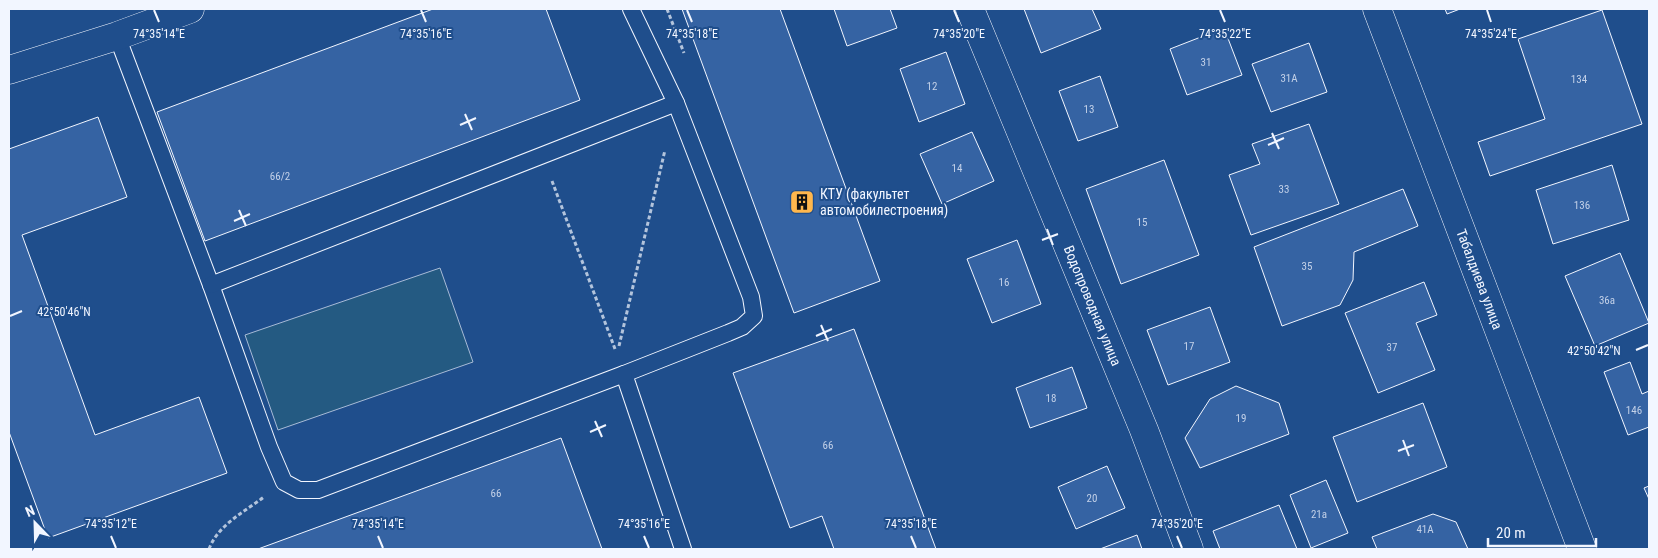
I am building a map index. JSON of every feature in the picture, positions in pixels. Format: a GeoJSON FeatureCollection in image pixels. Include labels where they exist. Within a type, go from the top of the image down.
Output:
{"type":"FeatureCollection","features":[{"type":"Feature","properties":{"kind":"street"},"geometry":{"type":"LineString","coordinates":[[9,70],[117,36],[190,9]]}},
{"type":"Feature","properties":{"kind":"street","name":"Водопроводная улица"},"geometry":{"type":"LineString","coordinates":[[970,9],[1144,430],[1189,549]]}},
{"type":"Feature","properties":{"kind":"street","name":"Табалдиева улица"},"geometry":{"type":"LineString","coordinates":[[1377,9],[1582,549]]}},
{"type":"Feature","properties":{"kind":"lane"},"geometry":{"type":"LineString","coordinates":[[117,36],[284,482],[299,490],[318,490],[728,334],[754,316],[751,297],[676,103],[631,9]]}},
{"type":"Feature","properties":{"kind":"lane"},"geometry":{"type":"LineString","coordinates":[[211,285],[676,103]]}},
{"type":"Feature","properties":{"kind":"lane"},"geometry":{"type":"LineString","coordinates":[[624,374],[683,549]]}},
{"type":"Feature","properties":{"kind":"path"},"geometry":{"type":"LineString","coordinates":[[543,155],[617,354],[676,103]]}},
{"type":"Feature","properties":{"kind":"path"},"geometry":{"type":"LineString","coordinates":[[209,549],[221,528],[284,482]]}},
{"type":"Feature","properties":{"kind":"shaded area"},"geometry":{"type":"Polygon","coordinates":[[[440,268],[473,362],[278,430],[245,335],[440,268]]]}},
{"type":"Feature","properties":{"kind":"building"},"geometry":{"type":"Polygon","coordinates":[[[433,9],[546,9],[580,100],[205,241],[157,112],[433,9]]]}},
{"type":"Feature","properties":{"kind":"building","name":"КТУ (факультет автомобилестроения)"},"geometry":{"type":"Polygon","coordinates":[[[682,9],[780,9],[880,281],[794,313],[682,9]]]}},
{"type":"Feature","properties":{"kind":"building"},"geometry":{"type":"Polygon","coordinates":[[[834,9],[890,9],[897,28],[847,46],[834,9]]]}},
{"type":"Feature","properties":{"kind":"building"},"geometry":{"type":"Polygon","coordinates":[[[1024,9],[1092,9],[1101,29],[1041,53],[1024,9]]]}},
{"type":"Feature","properties":{"kind":"building"},"geometry":{"type":"Polygon","coordinates":[[[1445,9],[1460,9],[1447,14],[1445,9]]]}},
{"type":"Feature","properties":{"kind":"building"},"geometry":{"type":"Polygon","coordinates":[[[1602,10],[1642,124],[1490,176],[1478,142],[1545,119],[1518,39],[1602,10]]]}},
{"type":"Feature","properties":{"kind":"building"},"geometry":{"type":"Polygon","coordinates":[[[1224,28],[1242,75],[1187,95],[1170,49],[1224,28]]]}},
{"type":"Feature","properties":{"kind":"building"},"geometry":{"type":"Polygon","coordinates":[[[1309,43],[1327,92],[1271,112],[1252,64],[1309,43]]]}},
{"type":"Feature","properties":{"kind":"building"},"geometry":{"type":"Polygon","coordinates":[[[946,52],[965,104],[919,122],[900,69],[946,52]]]}},
{"type":"Feature","properties":{"kind":"building"},"geometry":{"type":"Polygon","coordinates":[[[1100,76],[1118,127],[1078,141],[1059,91],[1100,76]]]}},
{"type":"Feature","properties":{"kind":"building"},"geometry":{"type":"Polygon","coordinates":[[[98,117],[127,197],[22,235],[95,435],[199,397],[227,473],[48,538],[9,432],[9,149],[98,117]]]}},
{"type":"Feature","properties":{"kind":"building"},"geometry":{"type":"Polygon","coordinates":[[[1309,124],[1339,204],[1251,235],[1229,175],[1260,164],[1252,144],[1309,124]]]}},
{"type":"Feature","properties":{"kind":"building"},"geometry":{"type":"Polygon","coordinates":[[[972,132],[994,181],[942,204],[920,154],[972,132]]]}},
{"type":"Feature","properties":{"kind":"building"},"geometry":{"type":"Polygon","coordinates":[[[1164,160],[1199,255],[1121,284],[1086,189],[1164,160]]]}},
{"type":"Feature","properties":{"kind":"building"},"geometry":{"type":"Polygon","coordinates":[[[1612,165],[1629,220],[1553,244],[1536,190],[1612,165]]]}},
{"type":"Feature","properties":{"kind":"building"},"geometry":{"type":"Polygon","coordinates":[[[1403,189],[1418,226],[1354,252],[1353,280],[1340,305],[1282,326],[1254,247],[1403,189]]]}},
{"type":"Feature","properties":{"kind":"building"},"geometry":{"type":"Polygon","coordinates":[[[1017,240],[1041,304],[992,323],[967,259],[1017,240]]]}},
{"type":"Feature","properties":{"kind":"building"},"geometry":{"type":"Polygon","coordinates":[[[1620,253],[1649,323],[1595,346],[1565,276],[1620,253]]]}},
{"type":"Feature","properties":{"kind":"building"},"geometry":{"type":"Polygon","coordinates":[[[1424,282],[1437,315],[1416,323],[1435,370],[1378,393],[1345,313],[1424,282]]]}},
{"type":"Feature","properties":{"kind":"building"},"geometry":{"type":"Polygon","coordinates":[[[1210,307],[1230,362],[1168,385],[1147,330],[1210,307]]]}},
{"type":"Feature","properties":{"kind":"building"},"geometry":{"type":"Polygon","coordinates":[[[854,329],[936,549],[834,549],[822,516],[790,528],[733,373],[854,329]]]}},
{"type":"Feature","properties":{"kind":"building"},"geometry":{"type":"Polygon","coordinates":[[[1630,362],[1642,394],[1649,391],[1649,427],[1628,435],[1604,372],[1630,362]]]}},
{"type":"Feature","properties":{"kind":"building"},"geometry":{"type":"Polygon","coordinates":[[[1072,367],[1087,408],[1030,428],[1016,388],[1072,367]]]}},
{"type":"Feature","properties":{"kind":"building"},"geometry":{"type":"Polygon","coordinates":[[[1236,386],[1279,403],[1289,434],[1200,468],[1185,438],[1210,399],[1236,386]]]}},
{"type":"Feature","properties":{"kind":"building"},"geometry":{"type":"Polygon","coordinates":[[[1423,403],[1447,467],[1357,502],[1333,437],[1423,403]]]}},
{"type":"Feature","properties":{"kind":"building"},"geometry":{"type":"Polygon","coordinates":[[[561,438],[602,549],[258,549],[561,438]]]}},
{"type":"Feature","properties":{"kind":"building"},"geometry":{"type":"Polygon","coordinates":[[[1107,466],[1125,508],[1076,529],[1058,487],[1107,466]]]}},
{"type":"Feature","properties":{"kind":"building"},"geometry":{"type":"Polygon","coordinates":[[[1326,480],[1348,533],[1311,548],[1290,495],[1326,480]]]}},
{"type":"Feature","properties":{"kind":"building"},"geometry":{"type":"Polygon","coordinates":[[[1649,486],[1649,499],[1644,488],[1649,486]]]}},
{"type":"Feature","properties":{"kind":"building"},"geometry":{"type":"Polygon","coordinates":[[[1279,505],[1297,549],[1220,549],[1213,531],[1279,505]]]}},
{"type":"Feature","properties":{"kind":"building"},"geometry":{"type":"Polygon","coordinates":[[[1433,514],[1456,522],[1468,549],[1377,549],[1372,537],[1433,514]]]}},
{"type":"Feature","properties":{"kind":"building"},"geometry":{"type":"Polygon","coordinates":[[[1137,535],[1142,549],[1100,549],[1137,535]]]}},
{"type":"Feature","properties":{"kind":"place","name":"КТУ (факультет автомобилестроения)"},"geometry":{"type":"Point","coordinates":[802,202]}}]}
